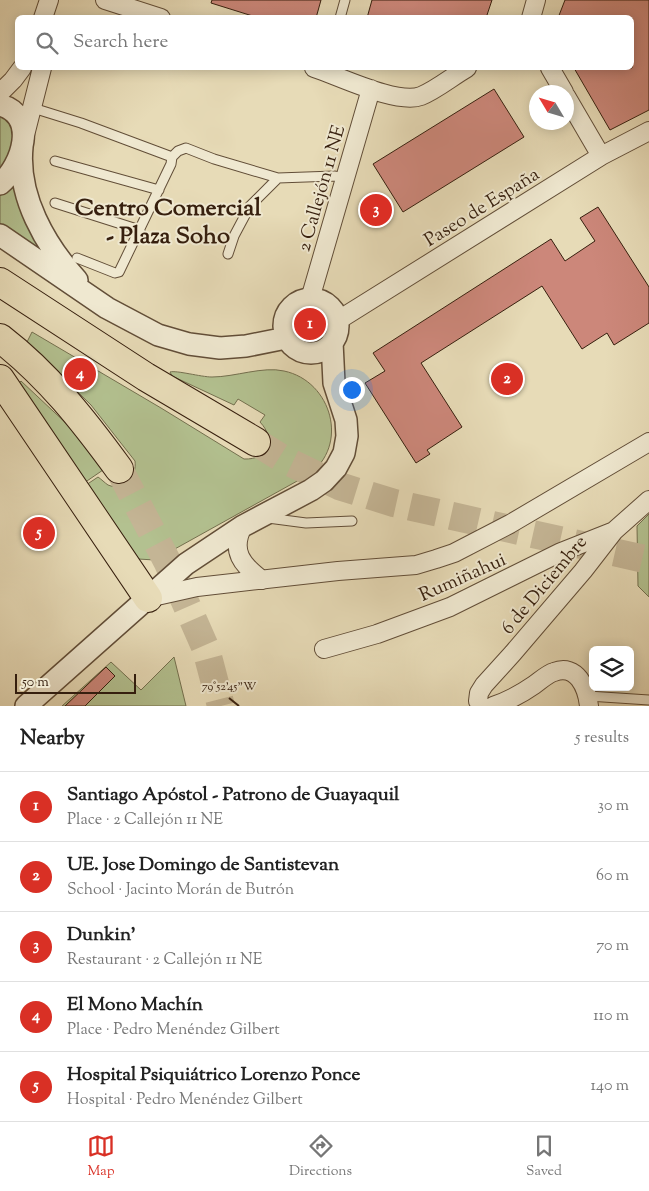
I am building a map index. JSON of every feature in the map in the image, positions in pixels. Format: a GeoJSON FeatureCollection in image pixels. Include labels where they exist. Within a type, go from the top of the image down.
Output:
{"type":"FeatureCollection","features":[{"type":"Feature","properties":{"kind":"main road"},"geometry":{"type":"LineString","coordinates":[[0,282],[146,377],[256,442]]}},
{"type":"Feature","properties":{"kind":"main road"},"geometry":{"type":"LineString","coordinates":[[0,338],[30,363],[62,395],[87,425],[119,470]]}},
{"type":"Feature","properties":{"kind":"main road"},"geometry":{"type":"LineString","coordinates":[[0,379],[148,598]]}},
{"type":"Feature","properties":{"kind":"street"},"geometry":{"type":"LineString","coordinates":[[44,15],[49,0]]}},
{"type":"Feature","properties":{"kind":"street"},"geometry":{"type":"LineString","coordinates":[[105,0],[152,15]]}},
{"type":"Feature","properties":{"kind":"street"},"geometry":{"type":"LineString","coordinates":[[532,15],[536,0]]}},
{"type":"Feature","properties":{"kind":"street"},"geometry":{"type":"LineString","coordinates":[[0,93],[20,70]]}},
{"type":"Feature","properties":{"kind":"street"},"geometry":{"type":"LineString","coordinates":[[0,184],[10,173],[23,143],[42,70]]}},
{"type":"Feature","properties":{"kind":"street"},"geometry":{"type":"LineString","coordinates":[[324,70],[371,89],[404,99],[420,96],[464,70]]}},
{"type":"Feature","properties":{"kind":"street"},"geometry":{"type":"LineString","coordinates":[[551,70],[560,85]]}},
{"type":"Feature","properties":{"kind":"street","name":"2 Callejón 11 NE"},"geometry":{"type":"LineString","coordinates":[[310,299],[371,89]]}},
{"type":"Feature","properties":{"kind":"street"},"geometry":{"type":"LineString","coordinates":[[0,105],[5,106],[19,118],[23,143],[21,159],[23,180],[35,217],[66,268],[107,308]]}},
{"type":"Feature","properties":{"kind":"street"},"geometry":{"type":"LineString","coordinates":[[574,110],[601,156]]}},
{"type":"Feature","properties":{"kind":"street","name":"Paseo de España"},"geometry":{"type":"LineString","coordinates":[[337,321],[601,156],[649,131]]}},
{"type":"Feature","properties":{"kind":"street"},"geometry":{"type":"LineString","coordinates":[[0,234],[107,308],[158,335],[189,344],[220,348],[246,346],[286,338]]}},
{"type":"Feature","properties":{"kind":"street"},"geometry":{"type":"LineString","coordinates":[[318,300],[330,307],[337,321],[338,328],[332,342],[325,349],[316,352],[299,350],[286,338],[284,320],[294,305],[301,301],[318,300]]}},
{"type":"Feature","properties":{"kind":"street"},"geometry":{"type":"LineString","coordinates":[[26,706],[186,564],[243,526],[263,517],[324,481],[336,468],[344,453],[347,436],[346,420],[334,383],[332,342]]}},
{"type":"Feature","properties":{"kind":"street"},"geometry":{"type":"LineString","coordinates":[[148,598],[197,588],[416,565],[445,556],[510,524],[649,442]]}},
{"type":"Feature","properties":{"kind":"street","name":"6 de Diciembre"},"geometry":{"type":"LineString","coordinates":[[482,705],[479,693],[484,685],[513,653],[614,531],[649,500]]}},
{"type":"Feature","properties":{"kind":"street"},"geometry":{"type":"LineString","coordinates":[[243,526],[237,543],[238,552],[247,567],[262,580]]}},
{"type":"Feature","properties":{"kind":"street","name":"Rumiñahui"},"geometry":{"type":"LineString","coordinates":[[324,650],[377,634],[450,607],[561,552],[614,531]]}},
{"type":"Feature","properties":{"kind":"street"},"geometry":{"type":"LineString","coordinates":[[482,705],[507,701],[554,672],[566,671],[575,675],[583,682],[589,701]]}},
{"type":"Feature","properties":{"kind":"lane"},"geometry":{"type":"LineString","coordinates":[[341,15],[344,0]]}},
{"type":"Feature","properties":{"kind":"lane"},"geometry":{"type":"LineString","coordinates":[[33,108],[81,123],[172,157]]}},
{"type":"Feature","properties":{"kind":"lane"},"geometry":{"type":"LineString","coordinates":[[77,258],[115,273],[119,272],[171,164],[172,157],[178,150],[186,148],[214,159],[278,178],[334,176],[345,178]]}},
{"type":"Feature","properties":{"kind":"lane"},"geometry":{"type":"LineString","coordinates":[[55,161],[159,190]]}},
{"type":"Feature","properties":{"kind":"lane"},"geometry":{"type":"LineString","coordinates":[[228,254],[234,236],[250,206],[278,178]]}},
{"type":"Feature","properties":{"kind":"lane"},"geometry":{"type":"LineString","coordinates":[[55,203],[140,230]]}},
{"type":"Feature","properties":{"kind":"lane"},"geometry":{"type":"LineString","coordinates":[[263,517],[306,523],[352,521]]}},
{"type":"Feature","properties":{"kind":"lane"},"geometry":{"type":"LineString","coordinates":[[589,701],[649,700]]}},
{"type":"Feature","properties":{"kind":"green space"},"geometry":{"type":"Polygon","coordinates":[[[0,115],[7,121],[13,135],[10,150],[0,174],[0,115]]]}},
{"type":"Feature","properties":{"kind":"green space"},"geometry":{"type":"Polygon","coordinates":[[[15,180],[50,258],[0,227],[0,195],[6,192],[15,180]]]}},
{"type":"Feature","properties":{"kind":"green space"},"geometry":{"type":"Polygon","coordinates":[[[311,309],[317,310],[322,314],[326,319],[326,331],[322,336],[317,340],[311,341],[305,340],[300,336],[296,331],[295,325],[296,319],[300,314],[305,310],[311,309]]]}},
{"type":"Feature","properties":{"kind":"green space"},"geometry":{"type":"Polygon","coordinates":[[[32,332],[244,459],[259,456],[267,448],[268,436],[260,422],[265,415],[238,399],[234,405],[172,376],[170,372],[212,377],[276,370],[301,377],[314,387],[324,401],[330,416],[332,432],[329,448],[321,463],[308,475],[155,560],[138,559],[86,485],[98,477],[114,487],[125,484],[132,477],[135,461],[91,405],[27,342],[32,332]]]}},
{"type":"Feature","properties":{"kind":"green space"},"geometry":{"type":"Polygon","coordinates":[[[21,381],[69,426],[103,470],[84,483],[17,385],[21,381]]]}},
{"type":"Feature","properties":{"kind":"green space"},"geometry":{"type":"Polygon","coordinates":[[[649,514],[649,597],[638,586],[637,526],[649,514]]]}},
{"type":"Feature","properties":{"kind":"green space"},"geometry":{"type":"Polygon","coordinates":[[[174,657],[186,706],[62,706],[111,662],[141,690],[174,657]]]}},
{"type":"Feature","properties":{"kind":"building"},"geometry":{"type":"Polygon","coordinates":[[[212,0],[321,0],[317,15],[249,15],[211,3],[212,0]]]}},
{"type":"Feature","properties":{"kind":"building"},"geometry":{"type":"Polygon","coordinates":[[[372,0],[492,0],[487,15],[368,15],[372,0]]]}},
{"type":"Feature","properties":{"kind":"building"},"geometry":{"type":"Polygon","coordinates":[[[565,0],[649,0],[649,110],[610,130],[575,70],[634,70],[634,15],[559,15],[565,0]]]}},
{"type":"Feature","properties":{"kind":"building"},"geometry":{"type":"Polygon","coordinates":[[[494,89],[524,137],[403,212],[373,164],[494,89]]]}},
{"type":"Feature","properties":{"kind":"building"},"geometry":{"type":"Polygon","coordinates":[[[598,207],[649,287],[649,323],[614,345],[607,333],[582,349],[542,286],[421,363],[462,427],[427,450],[430,454],[416,463],[365,383],[385,371],[373,353],[551,239],[565,261],[595,241],[580,218],[598,207]]]}},
{"type":"Feature","properties":{"kind":"building"},"geometry":{"type":"Polygon","coordinates":[[[106,667],[115,676],[85,706],[65,706],[106,667]]]}},
{"type":"Feature","properties":{"kind":"tunnel"},"geometry":{"type":"LineString","coordinates":[[256,442],[283,459],[339,486],[394,503],[649,560]]}},
{"type":"Feature","properties":{"kind":"tunnel"},"geometry":{"type":"LineString","coordinates":[[119,469],[168,563],[206,649],[221,706]]}},
{"type":"Feature","properties":{"kind":"place","name":"Dunkin'"},"geometry":{"type":"Point","coordinates":[376,210]}},
{"type":"Feature","properties":{"kind":"place","name":"Santiago Apóstol - Patrono de Guayaquil"},"geometry":{"type":"Point","coordinates":[310,324]}},
{"type":"Feature","properties":{"kind":"place","name":"El Mono Machín"},"geometry":{"type":"Point","coordinates":[80,374]}},
{"type":"Feature","properties":{"kind":"place","name":"UE. Jose Domingo de Santistevan"},"geometry":{"type":"Point","coordinates":[507,379]}},
{"type":"Feature","properties":{"kind":"place","name":"Hospital Psiquiátrico Lorenzo Ponce"},"geometry":{"type":"Point","coordinates":[39,533]}},
{"type":"Feature","properties":{"kind":"district","name":"Centro Comercial - Plaza Soho"},"geometry":{"type":"Point","coordinates":[168,221]}}]}
